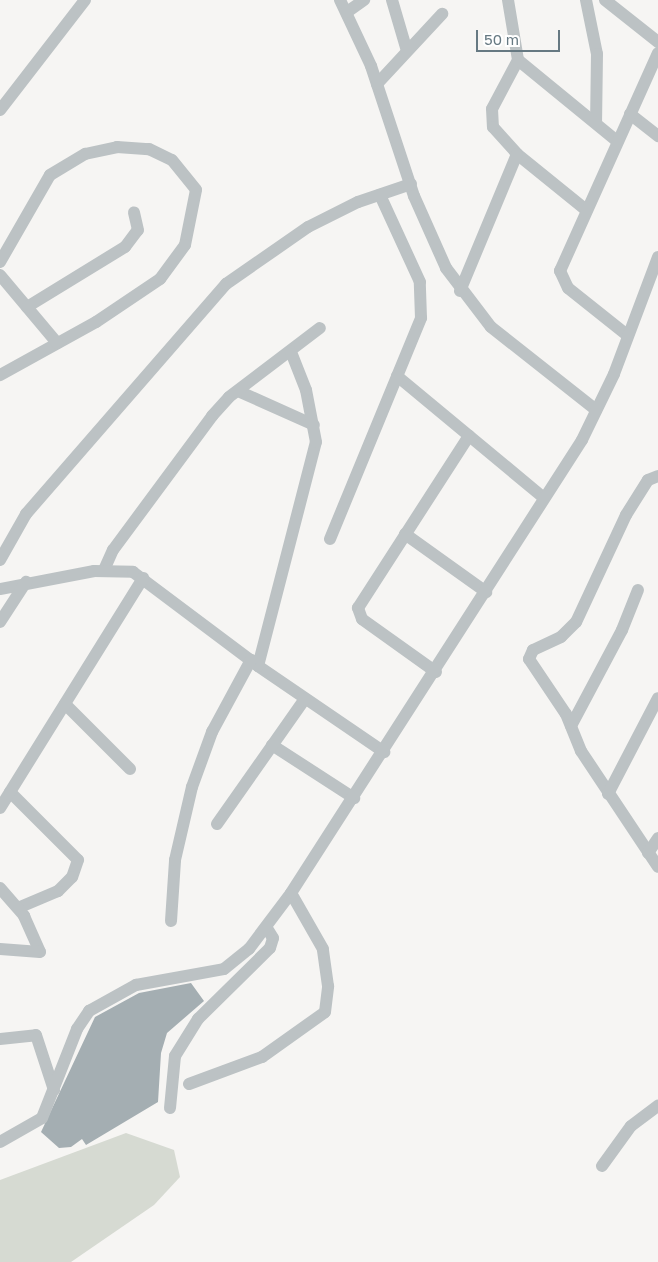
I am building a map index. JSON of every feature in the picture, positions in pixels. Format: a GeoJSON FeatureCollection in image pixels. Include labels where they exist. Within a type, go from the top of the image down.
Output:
{"type":"FeatureCollection","features":[{"type":"Feature","properties":{"kind":"street"},"geometry":{"type":"LineString","coordinates":[[0,110],[85,0]]}},
{"type":"Feature","properties":{"kind":"street"},"geometry":{"type":"LineString","coordinates":[[340,0],[347,12],[377,84],[430,239],[460,291],[509,344],[596,410]]}},
{"type":"Feature","properties":{"kind":"street"},"geometry":{"type":"LineString","coordinates":[[347,12],[364,0]]}},
{"type":"Feature","properties":{"kind":"street"},"geometry":{"type":"LineString","coordinates":[[392,0],[407,51]]}},
{"type":"Feature","properties":{"kind":"street"},"geometry":{"type":"LineString","coordinates":[[508,0],[518,60],[490,115],[499,135],[518,154],[585,209]]}},
{"type":"Feature","properties":{"kind":"street"},"geometry":{"type":"LineString","coordinates":[[586,0],[597,54],[596,122]]}},
{"type":"Feature","properties":{"kind":"street"},"geometry":{"type":"LineString","coordinates":[[605,0],[658,42]]}},
{"type":"Feature","properties":{"kind":"street"},"geometry":{"type":"LineString","coordinates":[[377,84],[442,14]]}},
{"type":"Feature","properties":{"kind":"street"},"geometry":{"type":"LineString","coordinates":[[627,335],[562,282],[560,271],[585,209],[658,53]]}},
{"type":"Feature","properties":{"kind":"street"},"geometry":{"type":"LineString","coordinates":[[518,60],[617,141]]}},
{"type":"Feature","properties":{"kind":"street"},"geometry":{"type":"LineString","coordinates":[[630,114],[658,136]]}},
{"type":"Feature","properties":{"kind":"street"},"geometry":{"type":"LineString","coordinates":[[0,262],[50,175],[85,154],[117,147],[149,149],[172,160],[192,181],[195,200],[188,237],[170,269],[148,289],[0,375]]}},
{"type":"Feature","properties":{"kind":"street"},"geometry":{"type":"LineString","coordinates":[[460,291],[518,154]]}},
{"type":"Feature","properties":{"kind":"street"},"geometry":{"type":"LineString","coordinates":[[0,560],[26,514],[209,300],[308,227],[380,195],[410,184]]}},
{"type":"Feature","properties":{"kind":"street"},"geometry":{"type":"LineString","coordinates":[[330,539],[421,318],[423,293],[380,195]]}},
{"type":"Feature","properties":{"kind":"street"},"geometry":{"type":"LineString","coordinates":[[27,307],[125,247],[138,230],[134,212]]}},
{"type":"Feature","properties":{"kind":"street"},"geometry":{"type":"LineString","coordinates":[[0,1142],[36,1124],[54,1090],[77,1029],[96,1005],[136,985],[224,969],[249,949],[266,927],[291,893],[436,672],[596,410],[658,257]]}},
{"type":"Feature","properties":{"kind":"street"},"geometry":{"type":"LineString","coordinates":[[0,275],[57,343]]}},
{"type":"Feature","properties":{"kind":"street"},"geometry":{"type":"LineString","coordinates":[[104,570],[113,550],[191,443],[238,391],[320,328]]}},
{"type":"Feature","properties":{"kind":"street"},"geometry":{"type":"LineString","coordinates":[[171,921],[175,860],[192,787],[212,732],[254,663],[316,442],[314,425],[291,352]]}},
{"type":"Feature","properties":{"kind":"street"},"geometry":{"type":"LineString","coordinates":[[397,376],[544,498]]}},
{"type":"Feature","properties":{"kind":"street"},"geometry":{"type":"LineString","coordinates":[[238,391],[314,425]]}},
{"type":"Feature","properties":{"kind":"street"},"geometry":{"type":"LineString","coordinates":[[436,672],[359,614],[361,602],[469,436]]}},
{"type":"Feature","properties":{"kind":"street"},"geometry":{"type":"LineString","coordinates":[[658,476],[648,480],[626,515],[576,622],[530,654],[531,664],[571,726],[608,794],[658,867]]}},
{"type":"Feature","properties":{"kind":"street"},"geometry":{"type":"LineString","coordinates":[[405,534],[486,592]]}},
{"type":"Feature","properties":{"kind":"street"},"geometry":{"type":"LineString","coordinates":[[0,589],[26,582],[104,570],[133,572],[304,699],[384,752]]}},
{"type":"Feature","properties":{"kind":"street"},"geometry":{"type":"LineString","coordinates":[[0,808],[143,578]]}},
{"type":"Feature","properties":{"kind":"street"},"geometry":{"type":"LineString","coordinates":[[0,622],[26,582]]}},
{"type":"Feature","properties":{"kind":"street"},"geometry":{"type":"LineString","coordinates":[[571,726],[622,630],[638,590]]}},
{"type":"Feature","properties":{"kind":"street"},"geometry":{"type":"LineString","coordinates":[[608,794],[653,719],[658,698]]}},
{"type":"Feature","properties":{"kind":"street"},"geometry":{"type":"LineString","coordinates":[[217,824],[304,699]]}},
{"type":"Feature","properties":{"kind":"street"},"geometry":{"type":"LineString","coordinates":[[64,704],[130,769]]}},
{"type":"Feature","properties":{"kind":"street"},"geometry":{"type":"LineString","coordinates":[[272,745],[354,798]]}},
{"type":"Feature","properties":{"kind":"street"},"geometry":{"type":"LineString","coordinates":[[10,792],[78,860],[72,877],[58,891],[18,908]]}},
{"type":"Feature","properties":{"kind":"street"},"geometry":{"type":"LineString","coordinates":[[648,853],[658,838]]}},
{"type":"Feature","properties":{"kind":"street"},"geometry":{"type":"LineString","coordinates":[[0,888],[18,908],[40,952],[0,950]]}},
{"type":"Feature","properties":{"kind":"street"},"geometry":{"type":"LineString","coordinates":[[189,1084],[262,1056],[325,1012],[328,986],[323,949],[291,893]]}},
{"type":"Feature","properties":{"kind":"street"},"geometry":{"type":"LineString","coordinates":[[170,1108],[174,1056],[198,1019],[270,948],[273,938],[266,927]]}},
{"type":"Feature","properties":{"kind":"street"},"geometry":{"type":"LineString","coordinates":[[0,1039],[36,1035],[54,1090]]}},
{"type":"Feature","properties":{"kind":"street"},"geometry":{"type":"LineString","coordinates":[[602,1166],[631,1126],[658,1106]]}},
{"type":"Feature","properties":{"kind":"shaded area"},"geometry":{"type":"Polygon","coordinates":[[[126,1133],[174,1150],[180,1177],[154,1205],[71,1262],[0,1262],[0,1180],[126,1133]]]}},
{"type":"Feature","properties":{"kind":"building"},"geometry":{"type":"Polygon","coordinates":[[[191,983],[204,1001],[167,1033],[161,1053],[158,1102],[86,1145],[82,1139],[71,1147],[59,1148],[41,1132],[95,1017],[139,993],[191,983]]]}}]}
